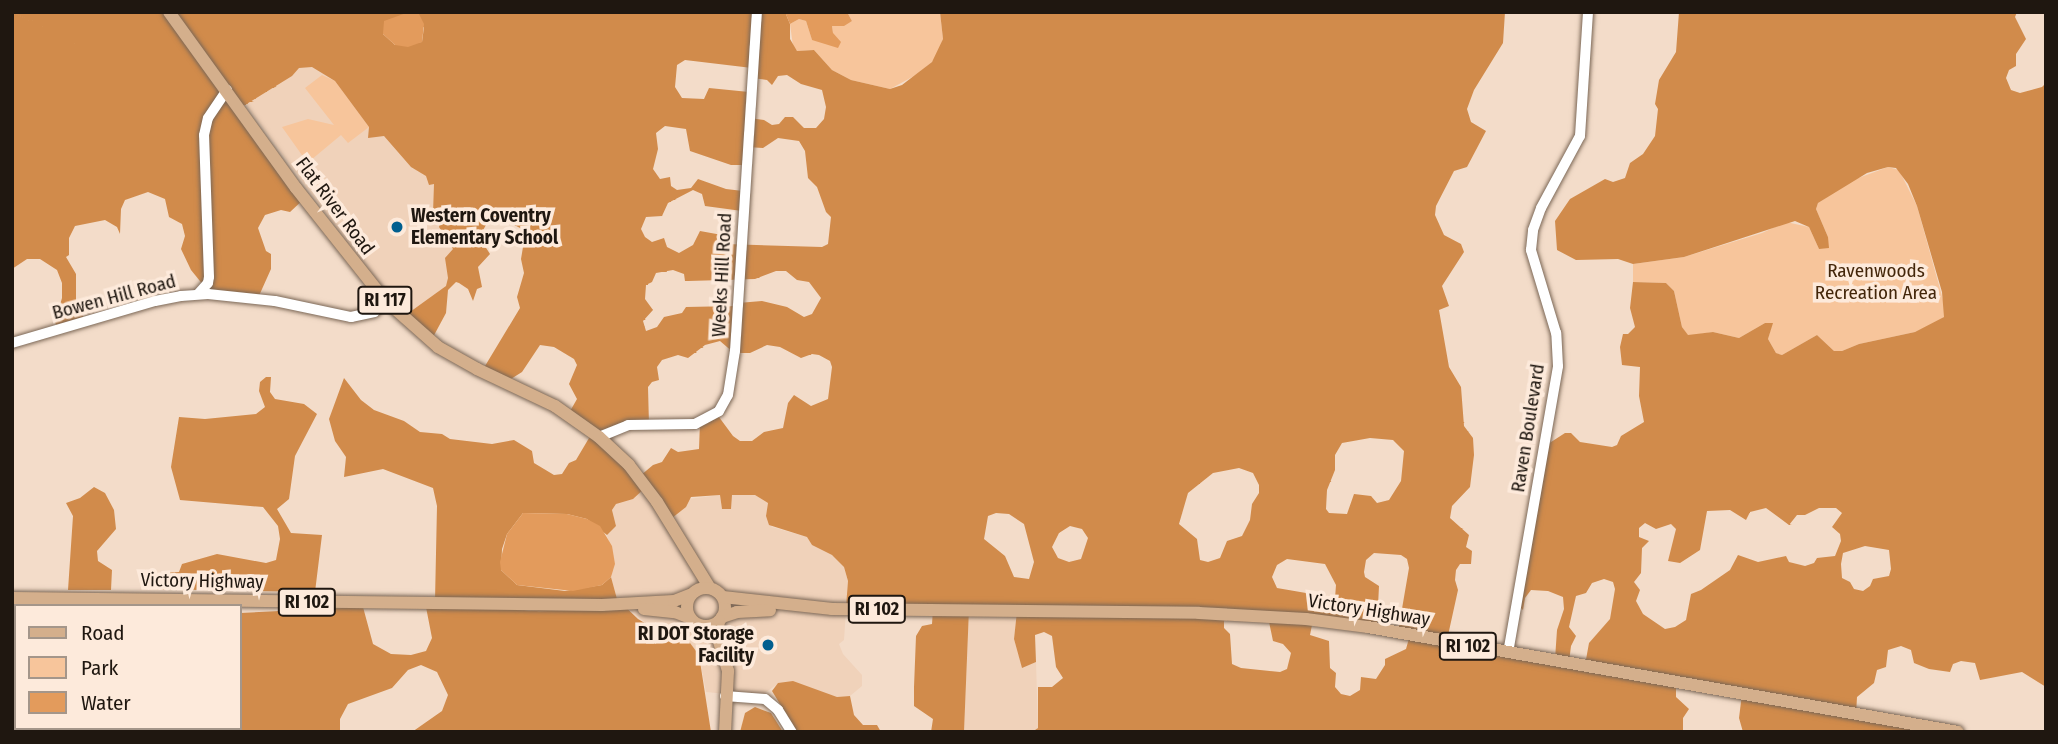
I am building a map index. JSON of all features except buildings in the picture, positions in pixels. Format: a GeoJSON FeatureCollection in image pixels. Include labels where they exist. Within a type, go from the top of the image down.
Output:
{"type":"FeatureCollection","features":[{"type":"Feature","properties":{"kind":"main road","name":"Flat River Road"},"geometry":{"type":"LineString","coordinates":[[169,12],[295,187],[387,301],[438,347],[555,406],[599,437],[629,465],[667,516],[710,588]]}},
{"type":"Feature","properties":{"kind":"main road","name":"Flat River Road"},"geometry":{"type":"LineString","coordinates":[[667,516],[694,578],[692,594]]}},
{"type":"Feature","properties":{"kind":"main road"},"geometry":{"type":"LineString","coordinates":[[725,696],[718,660],[687,607],[692,594],[710,588],[723,597],[725,604],[717,635],[728,671],[725,732]]}},
{"type":"Feature","properties":{"kind":"main road","name":"Victory Highway"},"geometry":{"type":"LineString","coordinates":[[12,598],[601,605],[674,601],[692,594]]}},
{"type":"Feature","properties":{"kind":"main road","name":"Victory Highway"},"geometry":{"type":"LineString","coordinates":[[723,597],[809,607]]}},
{"type":"Feature","properties":{"kind":"main road","name":"Victory Highway"},"geometry":{"type":"LineString","coordinates":[[601,605],[675,612],[695,622]]}},
{"type":"Feature","properties":{"kind":"main road","name":"Victory Highway"},"geometry":{"type":"LineString","coordinates":[[720,619],[737,612],[809,607],[1199,613],[1306,619],[1958,732]]}},
{"type":"Feature","properties":{"kind":"main road"},"geometry":{"type":"LineString","coordinates":[[695,622],[720,619]]}},
{"type":"Feature","properties":{"kind":"street","name":"Weeks Hill Road"},"geometry":{"type":"LineString","coordinates":[[599,437],[628,425],[695,424],[719,411],[728,395],[735,351],[757,12]]}},
{"type":"Feature","properties":{"kind":"street","name":"Raven Boulevard"},"geometry":{"type":"LineString","coordinates":[[1508,653],[1558,366],[1556,333],[1531,250],[1533,230],[1541,208],[1580,136],[1588,12]]}},
{"type":"Feature","properties":{"kind":"street"},"geometry":{"type":"LineString","coordinates":[[198,295],[208,283],[209,277],[204,135],[208,118],[227,90]]}},
{"type":"Feature","properties":{"kind":"street","name":"Bowen Hill Road"},"geometry":{"type":"LineString","coordinates":[[12,343],[155,301],[198,295],[275,301],[351,317],[369,314],[387,301]]}},
{"type":"Feature","properties":{"kind":"street"},"geometry":{"type":"LineString","coordinates":[[725,696],[765,699],[778,710],[792,732]]}},
{"type":"Feature","properties":{"kind":"shaded area"},"geometry":{"type":"Polygon","coordinates":[[[12,12],[785,12],[790,24],[790,39],[797,51],[814,50],[832,70],[851,80],[890,89],[902,85],[932,62],[943,39],[940,12],[1505,12],[1503,43],[1474,90],[1467,109],[1471,122],[1486,131],[1467,167],[1454,171],[1436,206],[1435,215],[1444,235],[1461,244],[1464,252],[1442,286],[1449,306],[1439,310],[1449,367],[1461,387],[1464,426],[1473,438],[1474,455],[1470,487],[1452,506],[1450,518],[1469,535],[1466,547],[1472,551],[1471,564],[1460,564],[1456,570],[1458,590],[1447,640],[1555,659],[1557,630],[1564,609],[1563,597],[1548,591],[1531,590],[1525,598],[1523,610],[1518,605],[1548,444],[1565,433],[1571,433],[1580,442],[1612,447],[1617,445],[1621,436],[1644,422],[1639,396],[1640,367],[1622,365],[1620,347],[1623,334],[1628,334],[1635,327],[1630,308],[1633,282],[1666,283],[1674,291],[1682,327],[1688,335],[1713,332],[1739,338],[1765,323],[1773,323],[1768,339],[1776,353],[1782,355],[1817,335],[1834,351],[1842,351],[1859,344],[1915,332],[1944,317],[1942,292],[1917,206],[1908,184],[1896,168],[1888,167],[1867,173],[1818,203],[1816,209],[1828,237],[1829,248],[1819,249],[1809,227],[1795,221],[1684,257],[1633,264],[1618,259],[1576,260],[1557,250],[1555,221],[1570,199],[1605,179],[1613,182],[1625,178],[1630,163],[1643,154],[1655,136],[1658,109],[1655,104],[1659,80],[1676,52],[1679,12],[2017,12],[2015,17],[2026,39],[2016,54],[2016,66],[2009,70],[2006,78],[2011,90],[2020,93],[2042,87],[2046,83],[2046,687],[2022,672],[1980,680],[1975,663],[1961,661],[1953,664],[1950,672],[1929,669],[1914,663],[1911,650],[1901,646],[1888,650],[1886,667],[1877,670],[1874,683],[1857,697],[1856,714],[1961,732],[1743,732],[1739,718],[1742,694],[1676,683],[1676,697],[1689,709],[1683,718],[1683,732],[1032,732],[1038,728],[1038,687],[1052,687],[1063,678],[1056,667],[1052,636],[1044,632],[1035,635],[1036,662],[1022,668],[1014,639],[1017,611],[969,609],[964,732],[931,732],[933,719],[914,706],[914,687],[916,636],[922,626],[932,624],[933,609],[846,607],[848,581],[844,567],[832,555],[812,545],[807,537],[769,525],[766,516],[768,503],[755,495],[732,495],[731,509],[722,509],[720,495],[691,497],[686,507],[672,518],[646,487],[633,499],[616,504],[612,510],[616,526],[607,535],[587,519],[567,514],[523,513],[507,534],[502,549],[501,570],[517,585],[565,591],[602,585],[611,577],[617,599],[638,619],[648,625],[669,626],[684,635],[699,655],[711,732],[412,732],[442,711],[448,695],[437,672],[421,665],[408,670],[392,688],[348,704],[340,719],[340,732],[12,732],[12,605],[14,730],[242,730],[242,613],[363,607],[373,644],[391,654],[411,655],[426,651],[432,638],[425,602],[549,612],[435,601],[437,506],[433,488],[383,469],[344,477],[346,457],[335,441],[329,419],[344,378],[361,400],[374,410],[404,421],[420,432],[492,444],[514,440],[532,451],[534,463],[554,475],[562,474],[569,463],[576,460],[592,433],[569,413],[577,399],[569,384],[577,365],[574,359],[554,347],[540,345],[522,372],[506,382],[482,371],[520,308],[517,297],[524,273],[521,259],[525,235],[522,229],[503,219],[486,225],[479,237],[490,254],[478,267],[482,287],[477,289],[473,301],[468,289],[459,283],[456,282],[448,290],[446,313],[432,339],[403,317],[446,286],[448,278],[445,258],[453,249],[439,227],[441,220],[433,213],[434,184],[429,185],[426,176],[411,167],[384,136],[368,138],[369,127],[335,81],[312,67],[299,68],[292,76],[240,108],[304,199],[290,212],[281,210],[265,215],[258,228],[266,251],[271,254],[271,269],[258,298],[201,294],[204,286],[191,270],[181,249],[185,236],[182,224],[169,217],[165,199],[148,192],[125,200],[121,209],[120,234],[117,227],[105,220],[75,226],[69,238],[69,255],[66,257],[76,274],[76,303],[85,320],[58,329],[55,322],[62,298],[62,283],[57,270],[40,259],[27,259],[12,269],[12,12]],[[424,27],[383,34],[395,45],[422,42],[424,27]],[[685,60],[677,65],[675,87],[682,98],[704,99],[709,88],[749,92],[749,118],[764,120],[772,125],[779,124],[785,117],[793,117],[804,128],[816,128],[824,119],[826,107],[822,90],[801,84],[787,75],[778,76],[772,85],[767,80],[752,78],[752,68],[685,60]],[[665,126],[656,133],[658,149],[653,169],[660,179],[670,177],[671,186],[677,190],[691,188],[698,179],[726,189],[743,191],[742,211],[705,206],[702,194],[693,190],[668,203],[662,216],[646,217],[641,229],[645,237],[652,242],[664,238],[667,247],[679,253],[693,245],[700,231],[722,235],[726,244],[822,247],[828,244],[831,217],[826,212],[817,187],[808,178],[805,151],[799,141],[778,138],[763,148],[747,147],[745,165],[731,165],[690,151],[686,129],[665,126]],[[673,270],[656,273],[652,282],[646,285],[645,299],[653,310],[643,321],[646,331],[657,327],[664,317],[682,313],[686,307],[736,306],[738,303],[762,301],[787,307],[804,317],[812,314],[821,298],[809,282],[797,280],[786,271],[776,271],[755,279],[685,281],[684,274],[673,270]],[[720,341],[705,345],[688,358],[678,355],[662,360],[657,367],[659,380],[648,387],[649,425],[603,433],[640,476],[653,465],[662,462],[671,448],[678,452],[699,449],[700,422],[716,413],[733,436],[740,441],[752,441],[764,432],[783,428],[788,403],[794,395],[811,406],[828,399],[832,367],[830,361],[819,355],[812,354],[801,358],[780,347],[767,345],[750,353],[734,353],[720,341]],[[1370,438],[1342,443],[1335,455],[1335,470],[1327,490],[1326,509],[1329,513],[1347,514],[1354,494],[1371,496],[1377,503],[1389,500],[1401,481],[1404,451],[1393,440],[1370,438]],[[1239,468],[1213,473],[1188,493],[1179,524],[1197,539],[1200,560],[1208,562],[1220,558],[1227,541],[1242,536],[1250,520],[1252,504],[1259,493],[1259,485],[1253,473],[1239,468]],[[1766,508],[1750,512],[1746,520],[1730,510],[1707,511],[1700,550],[1680,563],[1668,561],[1676,529],[1671,524],[1656,529],[1645,523],[1639,528],[1639,537],[1649,541],[1642,548],[1641,573],[1634,582],[1640,590],[1636,601],[1643,614],[1665,629],[1675,627],[1686,620],[1691,594],[1730,570],[1738,555],[1758,562],[1786,556],[1789,562],[1805,566],[1814,563],[1817,558],[1835,556],[1841,541],[1840,534],[1832,527],[1842,513],[1836,508],[1819,508],[1805,515],[1797,515],[1789,525],[1766,508]],[[996,513],[988,516],[984,539],[1005,556],[1014,577],[1029,579],[1034,562],[1024,524],[1009,514],[996,513]],[[1070,526],[1059,533],[1052,547],[1058,558],[1069,562],[1081,559],[1088,538],[1082,529],[1070,526]],[[1865,546],[1843,553],[1842,578],[1850,582],[1854,589],[1863,591],[1870,586],[1873,579],[1889,576],[1891,569],[1889,550],[1865,546]],[[1374,553],[1366,560],[1365,577],[1379,586],[1377,626],[1313,620],[1310,635],[1329,641],[1330,668],[1336,673],[1335,687],[1341,694],[1350,696],[1360,690],[1361,677],[1376,679],[1385,665],[1385,659],[1406,649],[1410,635],[1398,632],[1409,568],[1407,559],[1401,555],[1374,553]],[[1287,559],[1277,565],[1272,577],[1277,588],[1306,593],[1324,604],[1335,598],[1336,585],[1325,564],[1287,559]],[[1604,579],[1592,583],[1586,593],[1576,596],[1569,627],[1576,636],[1571,646],[1569,662],[1585,665],[1589,643],[1610,619],[1615,589],[1613,582],[1604,579]],[[1224,615],[1224,628],[1230,634],[1232,664],[1241,668],[1280,672],[1287,669],[1291,653],[1283,644],[1273,641],[1268,617],[1224,615]]]}},
{"type":"Feature","properties":{"kind":"shaded area","name":"Western Coventry Elementary School"},"geometry":{"type":"Polygon","coordinates":[[[305,51],[457,182],[457,273],[419,320],[370,274],[240,96],[305,51]]]}},
{"type":"Feature","properties":{"kind":"shaded area"},"geometry":{"type":"Polygon","coordinates":[[[271,377],[270,392],[275,399],[304,404],[317,414],[295,456],[289,499],[277,509],[291,533],[322,535],[315,592],[145,589],[147,574],[179,572],[182,564],[217,554],[266,563],[276,560],[280,539],[278,526],[263,507],[180,500],[171,467],[179,417],[205,419],[256,414],[265,407],[259,391],[260,382],[271,377]]]}},
{"type":"Feature","properties":{"kind":"shaded area"},"geometry":{"type":"Polygon","coordinates":[[[94,487],[105,493],[114,510],[116,529],[97,551],[98,561],[112,570],[111,590],[68,590],[73,516],[66,503],[80,498],[94,487]]]}},
{"type":"Feature","properties":{"kind":"shaded area"},"geometry":{"type":"Polygon","coordinates":[[[647,487],[688,499],[720,495],[722,509],[732,495],[755,495],[768,503],[766,516],[772,527],[807,537],[812,545],[832,555],[844,567],[848,581],[844,640],[839,644],[843,654],[862,675],[862,686],[850,696],[837,697],[779,683],[759,697],[706,692],[699,655],[669,626],[648,625],[617,599],[611,577],[615,564],[607,535],[616,526],[612,510],[616,504],[647,487]]]}},
{"type":"Feature","properties":{"kind":"shaded area"},"geometry":{"type":"Polygon","coordinates":[[[969,609],[1017,611],[1014,639],[1022,667],[1036,662],[1038,728],[1032,732],[964,732],[969,609]]]}},
{"type":"Feature","properties":{"kind":"shaded area"},"geometry":{"type":"Polygon","coordinates":[[[793,681],[837,697],[850,696],[854,715],[863,725],[877,725],[881,732],[797,732],[772,691],[778,683],[793,681]]]}},
{"type":"Feature","properties":{"kind":"shaded area"},"geometry":{"type":"Polygon","coordinates":[[[755,707],[771,713],[783,732],[740,732],[745,713],[755,707]]]}},
{"type":"Feature","properties":{"kind":"green space"},"geometry":{"type":"Polygon","coordinates":[[[847,12],[940,12],[943,39],[939,51],[932,62],[916,75],[890,89],[851,80],[832,70],[814,50],[797,51],[793,46],[790,24],[799,19],[806,21],[812,40],[833,33],[832,26],[852,21],[847,12]]]}},
{"type":"Feature","properties":{"kind":"green space"},"geometry":{"type":"Polygon","coordinates":[[[322,75],[335,81],[369,127],[348,143],[341,135],[311,160],[304,158],[282,127],[308,119],[334,125],[305,88],[322,75]]]}},
{"type":"Feature","properties":{"kind":"green space","name":"Ravenwoods Recreation Area"},"geometry":{"type":"Polygon","coordinates":[[[1888,167],[1899,170],[1917,206],[1945,307],[1944,317],[1938,322],[1915,332],[1859,344],[1842,351],[1834,351],[1817,335],[1782,355],[1776,353],[1768,339],[1772,324],[1765,323],[1739,338],[1713,332],[1688,336],[1682,327],[1674,291],[1666,283],[1633,282],[1633,264],[1684,257],[1762,233],[1786,222],[1809,227],[1819,249],[1828,237],[1816,209],[1818,203],[1853,180],[1888,167]]]}},
{"type":"Feature","properties":{"kind":"water"},"geometry":{"type":"Polygon","coordinates":[[[409,12],[419,14],[424,24],[422,42],[408,47],[395,45],[383,34],[384,21],[409,12]]]}},
{"type":"Feature","properties":{"kind":"water"},"geometry":{"type":"Polygon","coordinates":[[[785,12],[847,12],[852,21],[844,26],[832,26],[833,33],[841,42],[838,48],[812,40],[806,21],[799,19],[790,24],[785,12]]]}},
{"type":"Feature","properties":{"kind":"water"},"geometry":{"type":"Polygon","coordinates":[[[523,513],[567,514],[587,519],[600,526],[612,546],[615,564],[611,577],[602,585],[573,591],[517,585],[501,570],[500,562],[507,534],[523,513]]]}},
{"type":"Feature","properties":{"kind":"place","name":"Western Coventry Elementary School"},"geometry":{"type":"Point","coordinates":[397,227]}},
{"type":"Feature","properties":{"kind":"place","name":"RI DOT Storage Facility"},"geometry":{"type":"Point","coordinates":[768,645]}}]}
